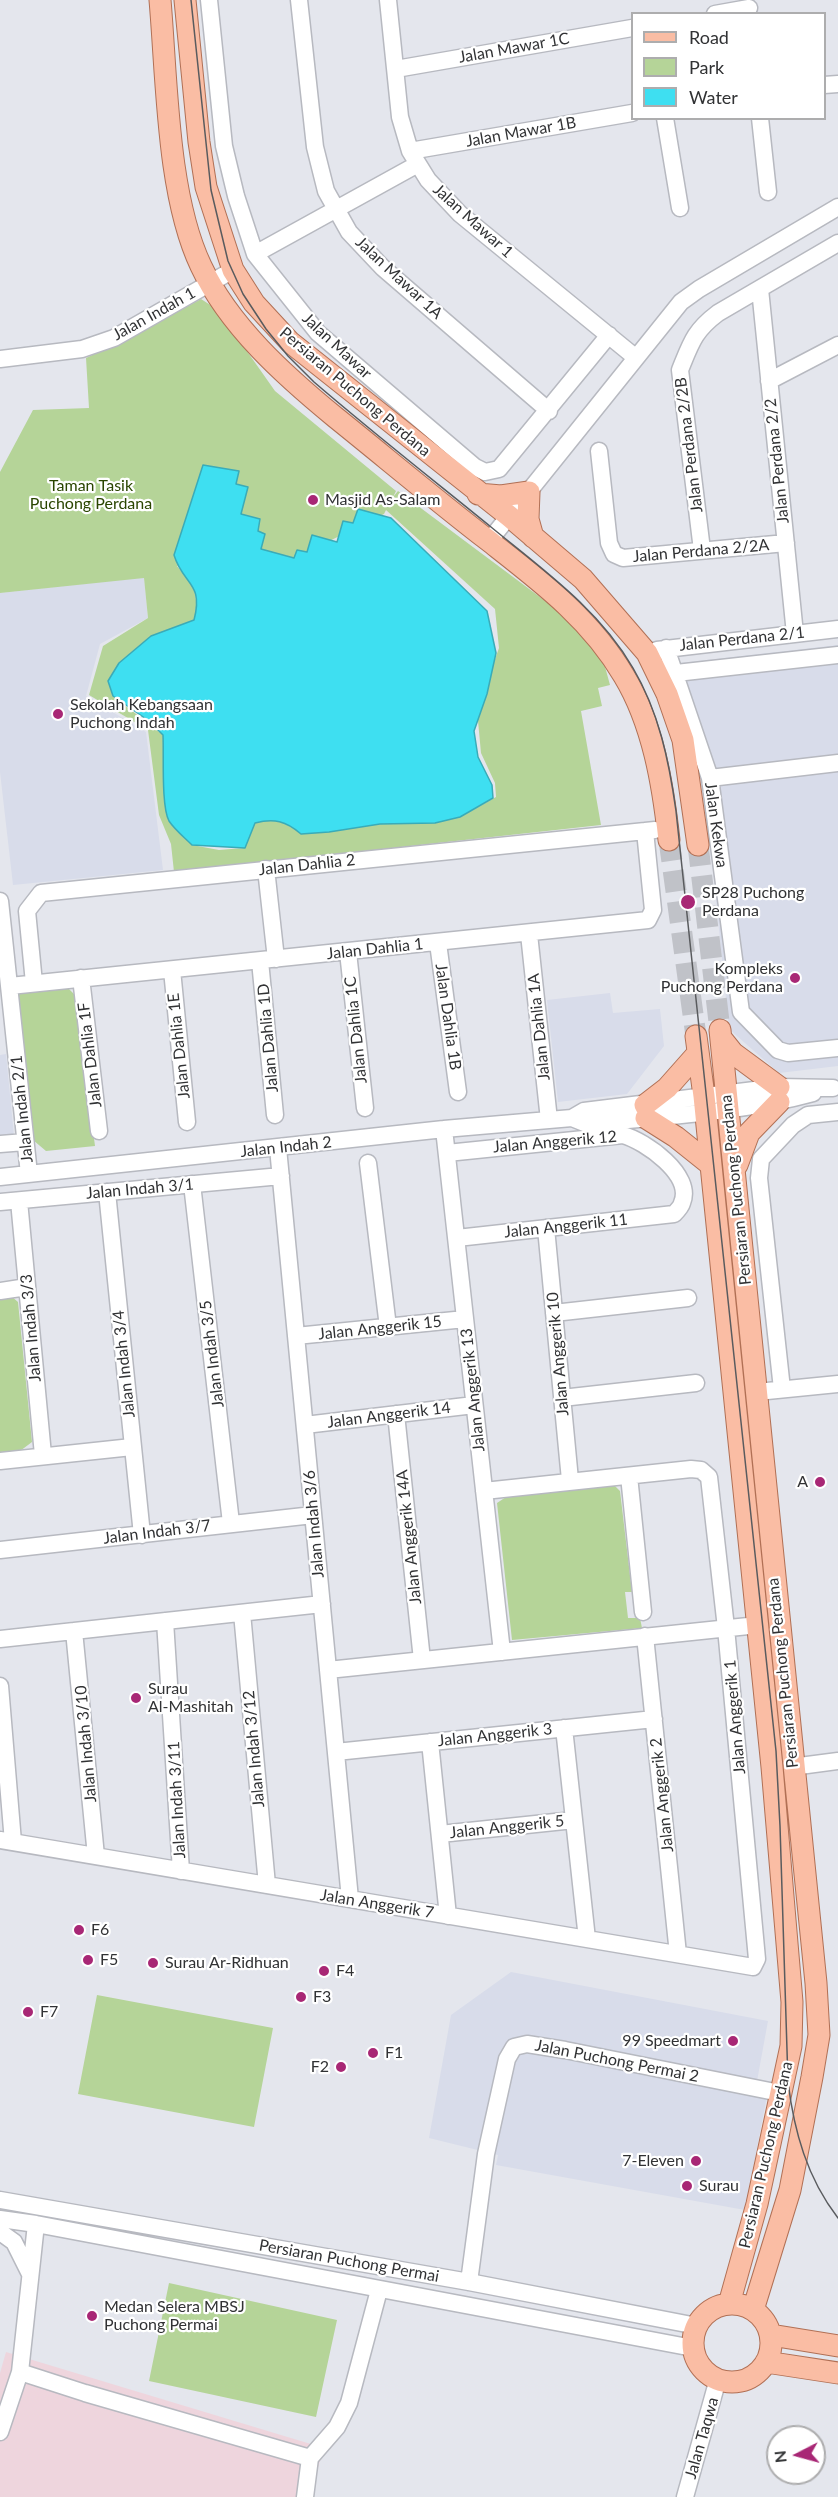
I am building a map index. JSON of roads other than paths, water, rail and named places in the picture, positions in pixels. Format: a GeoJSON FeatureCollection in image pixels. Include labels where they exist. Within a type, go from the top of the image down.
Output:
{"type":"FeatureCollection","features":[{"type":"Feature","properties":{"kind":"main road","name":"Persiaran Puchong Perdana"},"geometry":{"type":"LineString","coordinates":[[160,0],[174,166],[185,219],[200,265],[210,282],[277,369],[565,602],[601,640],[623,673],[644,719],[657,761],[668,834]]}},
{"type":"Feature","properties":{"kind":"main road","name":"Persiaran Puchong Perdana"},"geometry":{"type":"LineString","coordinates":[[184,0],[206,187],[233,270],[254,303],[290,342],[478,494],[509,516],[583,579],[656,650],[667,694],[684,740],[698,845]]}},
{"type":"Feature","properties":{"kind":"main road"},"geometry":{"type":"LineString","coordinates":[[478,494],[501,496],[529,492],[528,519],[533,537]]}},
{"type":"Feature","properties":{"kind":"main road","name":"Persiaran Puchong Perdana"},"geometry":{"type":"LineString","coordinates":[[753,2310],[790,2190],[819,2036],[816,1983],[792,1767],[757,1392],[720,1034],[733,1053],[779,1095]]}},
{"type":"Feature","properties":{"kind":"main road","name":"Persiaran Puchong Perdana"},"geometry":{"type":"LineString","coordinates":[[645,1112],[667,1088],[697,1044],[758,1625],[792,2002],[790,2046],[758,2204],[729,2304]]}},
{"type":"Feature","properties":{"kind":"main road"},"geometry":{"type":"LineString","coordinates":[[735,1172],[749,1133],[779,1095]]}},
{"type":"Feature","properties":{"kind":"main road"},"geometry":{"type":"LineString","coordinates":[[645,1112],[711,1165]]}},
{"type":"Feature","properties":{"kind":"main road"},"geometry":{"type":"LineString","coordinates":[[729,2304],[741,2305],[753,2310],[762,2318],[771,2335],[766,2362],[759,2370],[740,2381],[718,2379],[701,2367],[693,2348],[697,2326],[710,2310],[729,2304]]}},
{"type":"Feature","properties":{"kind":"main road"},"geometry":{"type":"LineString","coordinates":[[771,2335],[838,2346]]}},
{"type":"Feature","properties":{"kind":"main road"},"geometry":{"type":"LineString","coordinates":[[766,2362],[838,2373]]}},
{"type":"Feature","properties":{"kind":"street","name":"Jalan Mawar"},"geometry":{"type":"LineString","coordinates":[[209,0],[224,146],[236,196],[255,254],[318,333],[474,467],[485,472],[499,469],[549,411],[609,335]]}},
{"type":"Feature","properties":{"kind":"street","name":"Jalan Mawar 1A"},"geometry":{"type":"LineString","coordinates":[[299,0],[307,93],[315,147],[326,191],[349,232],[383,268],[549,411]]}},
{"type":"Feature","properties":{"kind":"street","name":"Jalan Mawar 1"},"geometry":{"type":"LineString","coordinates":[[388,0],[400,117],[414,158],[428,180],[460,214],[635,357]]}},
{"type":"Feature","properties":{"kind":"street"},"geometry":{"type":"LineString","coordinates":[[725,12],[749,7]]}},
{"type":"Feature","properties":{"kind":"street","name":"Jalan Mawar 1C"},"geometry":{"type":"LineString","coordinates":[[396,69],[631,28]]}},
{"type":"Feature","properties":{"kind":"street","name":"Jalan Mawar 1B"},"geometry":{"type":"LineString","coordinates":[[255,254],[336,209],[414,158],[631,114]]}},
{"type":"Feature","properties":{"kind":"street"},"geometry":{"type":"LineString","coordinates":[[665,120],[680,208]]}},
{"type":"Feature","properties":{"kind":"street"},"geometry":{"type":"LineString","coordinates":[[760,120],[768,192]]}},
{"type":"Feature","properties":{"kind":"street"},"geometry":{"type":"LineString","coordinates":[[489,541],[681,302],[699,289],[838,207]]}},
{"type":"Feature","properties":{"kind":"street","name":"Jalan Perdana 2/2B"},"geometry":{"type":"LineString","coordinates":[[702,550],[680,370],[700,326],[838,243]]}},
{"type":"Feature","properties":{"kind":"street","name":"Jalan Indah 1"},"geometry":{"type":"LineString","coordinates":[[0,359],[82,349],[114,338],[233,270]]}},
{"type":"Feature","properties":{"kind":"street","name":"Jalan Perdana 2/2"},"geometry":{"type":"LineString","coordinates":[[760,289],[795,634]]}},
{"type":"Feature","properties":{"kind":"street"},"geometry":{"type":"LineString","coordinates":[[769,381],[838,345]]}},
{"type":"Feature","properties":{"kind":"street","name":"Jalan Perdana 2/2A"},"geometry":{"type":"LineString","coordinates":[[599,451],[609,543],[614,554],[623,558],[786,543]]}},
{"type":"Feature","properties":{"kind":"street","name":"Jalan Perdana 2/1"},"geometry":{"type":"LineString","coordinates":[[656,650],[838,629]]}},
{"type":"Feature","properties":{"kind":"street","name":"Jalan Kekwa"},"geometry":{"type":"LineString","coordinates":[[656,650],[676,673],[710,778],[741,1012],[778,1050],[789,1053],[838,1048]]}},
{"type":"Feature","properties":{"kind":"street"},"geometry":{"type":"LineString","coordinates":[[676,673],[838,655]]}},
{"type":"Feature","properties":{"kind":"street"},"geometry":{"type":"LineString","coordinates":[[710,778],[838,763]]}},
{"type":"Feature","properties":{"kind":"street","name":"Jalan Dahlia 2"},"geometry":{"type":"LineString","coordinates":[[34,983],[27,911],[41,893],[645,831],[668,834]]}},
{"type":"Feature","properties":{"kind":"street","name":"Jalan Dahlia 1"},"geometry":{"type":"LineString","coordinates":[[10,986],[648,920],[653,910],[645,831]]}},
{"type":"Feature","properties":{"kind":"street","name":"Jalan Dahlia 1D"},"geometry":{"type":"LineString","coordinates":[[266,869],[275,1115]]}},
{"type":"Feature","properties":{"kind":"street","name":"Jalan Indah 2/1"},"geometry":{"type":"LineString","coordinates":[[0,901],[29,1174]]}},
{"type":"Feature","properties":{"kind":"street","name":"Jalan Dahlia 1A"},"geometry":{"type":"LineString","coordinates":[[529,934],[549,1120]]}},
{"type":"Feature","properties":{"kind":"street","name":"Jalan Dahlia 1B"},"geometry":{"type":"LineString","coordinates":[[438,943],[458,1092]]}},
{"type":"Feature","properties":{"kind":"street","name":"Jalan Dahlia 1C"},"geometry":{"type":"LineString","coordinates":[[348,952],[365,1107]]}},
{"type":"Feature","properties":{"kind":"street","name":"Jalan Dahlia 1E"},"geometry":{"type":"LineString","coordinates":[[172,970],[187,1122]]}},
{"type":"Feature","properties":{"kind":"street","name":"Jalan Dahlia 1F"},"geometry":{"type":"LineString","coordinates":[[81,978],[99,1131]]}},
{"type":"Feature","properties":{"kind":"street","name":"Jalan Indah 2"},"geometry":{"type":"LineString","coordinates":[[0,1177],[444,1129],[572,1118],[587,1124],[645,1112],[835,1087]]}},
{"type":"Feature","properties":{"kind":"street"},"geometry":{"type":"LineString","coordinates":[[782,1389],[759,1178],[761,1159],[793,1125],[808,1115],[838,1112]]}},
{"type":"Feature","properties":{"kind":"street","name":"Jalan Anggerik 13"},"geometry":{"type":"LineString","coordinates":[[444,1129],[502,1652]]}},
{"type":"Feature","properties":{"kind":"street","name":"Jalan Anggerik 12"},"geometry":{"type":"LineString","coordinates":[[447,1153],[623,1135],[633,1138],[669,1163],[681,1180],[683,1201],[674,1214]]}},
{"type":"Feature","properties":{"kind":"street"},"geometry":{"type":"LineString","coordinates":[[0,1144],[25,1142]]}},
{"type":"Feature","properties":{"kind":"street","name":"Jalan Indah 3/6"},"geometry":{"type":"LineString","coordinates":[[278,1148],[350,1899]]}},
{"type":"Feature","properties":{"kind":"street"},"geometry":{"type":"LineString","coordinates":[[368,1163],[388,1327]]}},
{"type":"Feature","properties":{"kind":"street","name":"Jalan Indah 3/1"},"geometry":{"type":"LineString","coordinates":[[0,1202],[281,1176]]}},
{"type":"Feature","properties":{"kind":"street","name":"Jalan Indah 3/5"},"geometry":{"type":"LineString","coordinates":[[192,1184],[231,1523]]}},
{"type":"Feature","properties":{"kind":"street","name":"Jalan Indah 3/4"},"geometry":{"type":"LineString","coordinates":[[106,1192],[142,1535]]}},
{"type":"Feature","properties":{"kind":"street","name":"Jalan Indah 3/3"},"geometry":{"type":"LineString","coordinates":[[19,1201],[43,1455]]}},
{"type":"Feature","properties":{"kind":"street","name":"Jalan Anggerik 11"},"geometry":{"type":"LineString","coordinates":[[457,1238],[674,1214]]}},
{"type":"Feature","properties":{"kind":"street","name":"Jalan Anggerik 10"},"geometry":{"type":"LineString","coordinates":[[546,1228],[570,1480]]}},
{"type":"Feature","properties":{"kind":"street"},"geometry":{"type":"LineString","coordinates":[[0,1291],[27,1287]]}},
{"type":"Feature","properties":{"kind":"street"},"geometry":{"type":"LineString","coordinates":[[554,1313],[688,1299]]}},
{"type":"Feature","properties":{"kind":"street","name":"Jalan Anggerik 15"},"geometry":{"type":"LineString","coordinates":[[296,1336],[465,1319]]}},
{"type":"Feature","properties":{"kind":"street"},"geometry":{"type":"LineString","coordinates":[[562,1398],[696,1383]]}},
{"type":"Feature","properties":{"kind":"street"},"geometry":{"type":"LineString","coordinates":[[757,1392],[838,1384]]}},
{"type":"Feature","properties":{"kind":"street","name":"Jalan Anggerik 14"},"geometry":{"type":"LineString","coordinates":[[304,1425],[474,1405]]}},
{"type":"Feature","properties":{"kind":"street","name":"Jalan Anggerik 14A"},"geometry":{"type":"LineString","coordinates":[[396,1414],[422,1660]]}},
{"type":"Feature","properties":{"kind":"street"},"geometry":{"type":"LineString","coordinates":[[0,1461],[132,1448]]}},
{"type":"Feature","properties":{"kind":"street","name":"Jalan Anggerik 1"},"geometry":{"type":"LineString","coordinates":[[629,1476],[701,1470],[710,1478],[757,1959],[753,1967]]}},
{"type":"Feature","properties":{"kind":"street"},"geometry":{"type":"LineString","coordinates":[[484,1491],[570,1480],[629,1476],[644,1612]]}},
{"type":"Feature","properties":{"kind":"street","name":"Jalan Indah 3/7"},"geometry":{"type":"LineString","coordinates":[[0,1550],[313,1515]]}},
{"type":"Feature","properties":{"kind":"street"},"geometry":{"type":"LineString","coordinates":[[0,1639],[322,1604]]}},
{"type":"Feature","properties":{"kind":"street","name":"Jalan Indah 3/12"},"geometry":{"type":"LineString","coordinates":[[242,1613],[267,1885]]}},
{"type":"Feature","properties":{"kind":"street","name":"Jalan Indah 3/11"},"geometry":{"type":"LineString","coordinates":[[165,1621],[181,1871]]}},
{"type":"Feature","properties":{"kind":"street"},"geometry":{"type":"LineString","coordinates":[[328,1670],[758,1625]]}},
{"type":"Feature","properties":{"kind":"street","name":"Jalan Indah 3/10"},"geometry":{"type":"LineString","coordinates":[[74,1631],[96,1856]]}},
{"type":"Feature","properties":{"kind":"street","name":"Jalan Anggerik 2"},"geometry":{"type":"LineString","coordinates":[[645,1636],[678,1954]]}},
{"type":"Feature","properties":{"kind":"street"},"geometry":{"type":"LineString","coordinates":[[0,1686],[7,1841]]}},
{"type":"Feature","properties":{"kind":"street","name":"Jalan Anggerik 3"},"geometry":{"type":"LineString","coordinates":[[336,1752],[654,1719]]}},
{"type":"Feature","properties":{"kind":"street"},"geometry":{"type":"LineString","coordinates":[[564,1728],[587,1939]]}},
{"type":"Feature","properties":{"kind":"street"},"geometry":{"type":"LineString","coordinates":[[430,1742],[448,1916]]}},
{"type":"Feature","properties":{"kind":"street"},"geometry":{"type":"LineString","coordinates":[[792,1767],[838,1761]]}},
{"type":"Feature","properties":{"kind":"street","name":"Jalan Anggerik 5"},"geometry":{"type":"LineString","coordinates":[[440,1834],[574,1820]]}},
{"type":"Feature","properties":{"kind":"street","name":"Jalan Anggerik 7"},"geometry":{"type":"LineString","coordinates":[[7,1841],[753,1967]]}},
{"type":"Feature","properties":{"kind":"street","name":"Jalan Puchong Permai 2"},"geometry":{"type":"LineString","coordinates":[[469,2282],[486,2154],[507,2058],[514,2047],[527,2044],[565,2050],[780,2093]]}},
{"type":"Feature","properties":{"kind":"street","name":"Persiaran Puchong Permai"},"geometry":{"type":"LineString","coordinates":[[0,2200],[469,2282],[697,2326]]}},
{"type":"Feature","properties":{"kind":"street"},"geometry":{"type":"LineString","coordinates":[[0,2206],[36,2224]]}},
{"type":"Feature","properties":{"kind":"street"},"geometry":{"type":"LineString","coordinates":[[36,2224],[47,2218],[77,2213]]}},
{"type":"Feature","properties":{"kind":"street","name":"Persiaran Puchong Permai"},"geometry":{"type":"LineString","coordinates":[[0,2219],[693,2348]]}},
{"type":"Feature","properties":{"kind":"street"},"geometry":{"type":"LineString","coordinates":[[0,2432],[20,2372],[36,2224]]}},
{"type":"Feature","properties":{"kind":"street"},"geometry":{"type":"LineString","coordinates":[[0,2232],[14,2242],[30,2275]]}},
{"type":"Feature","properties":{"kind":"street"},"geometry":{"type":"LineString","coordinates":[[305,2497],[310,2458],[337,2427],[349,2403],[379,2290]]}},
{"type":"Feature","properties":{"kind":"street"},"geometry":{"type":"LineString","coordinates":[[20,2372],[310,2458]]}},
{"type":"Feature","properties":{"kind":"street","name":"Jalan Taqwa"},"geometry":{"type":"LineString","coordinates":[[685,2497],[718,2379]]}},
{"type":"Feature","properties":{"kind":"water"},"geometry":{"type":"Polygon","coordinates":[[[203,465],[239,471],[236,484],[248,487],[241,514],[260,519],[258,531],[265,534],[261,549],[294,558],[297,550],[307,552],[312,535],[337,542],[343,521],[353,523],[358,509],[391,518],[487,611],[496,653],[487,694],[474,731],[478,757],[492,785],[493,798],[460,817],[435,823],[380,824],[301,834],[280,822],[255,823],[245,848],[192,845],[174,828],[166,814],[163,735],[149,721],[113,696],[108,681],[119,663],[151,636],[194,620],[196,598],[194,591],[174,555],[203,465]]]}},
{"type":"Feature","properties":{"kind":"tunnel"},"geometry":{"type":"LineString","coordinates":[[669,840],[696,1036]]}},
{"type":"Feature","properties":{"kind":"tunnel"},"geometry":{"type":"LineString","coordinates":[[698,845],[720,1030]]}},
{"type":"Feature","properties":{"kind":"tram line"},"geometry":{"type":"LineString","coordinates":[[191,0],[211,190],[228,261],[243,294],[266,329],[288,356],[314,382],[549,575],[587,609],[604,627],[633,668],[650,702],[662,737],[676,811],[776,1751],[788,2082],[798,2136],[810,2170],[827,2203],[838,2218]]}},
{"type":"Feature","properties":{"kind":"place","name":"Masjid As-Salam"},"geometry":{"type":"Point","coordinates":[313,500]}},
{"type":"Feature","properties":{"kind":"place","name":"Sekolah Kebangsaan Puchong Indah"},"geometry":{"type":"Point","coordinates":[58,714]}},
{"type":"Feature","properties":{"kind":"place","name":"SP28 Puchong Perdana"},"geometry":{"type":"Point","coordinates":[688,902]}},
{"type":"Feature","properties":{"kind":"place","name":"Kompleks Puchong Perdana"},"geometry":{"type":"Point","coordinates":[795,978]}},
{"type":"Feature","properties":{"kind":"place","name":"A"},"geometry":{"type":"Point","coordinates":[820,1482]}},
{"type":"Feature","properties":{"kind":"place","name":"Surau Al-Mashitah"},"geometry":{"type":"Point","coordinates":[136,1698]}},
{"type":"Feature","properties":{"kind":"place","name":"F6"},"geometry":{"type":"Point","coordinates":[79,1930]}},
{"type":"Feature","properties":{"kind":"place","name":"F5"},"geometry":{"type":"Point","coordinates":[88,1960]}},
{"type":"Feature","properties":{"kind":"place","name":"Surau Ar-Ridhuan"},"geometry":{"type":"Point","coordinates":[153,1963]}},
{"type":"Feature","properties":{"kind":"place","name":"F4"},"geometry":{"type":"Point","coordinates":[324,1971]}},
{"type":"Feature","properties":{"kind":"place","name":"F3"},"geometry":{"type":"Point","coordinates":[301,1997]}},
{"type":"Feature","properties":{"kind":"place","name":"F7"},"geometry":{"type":"Point","coordinates":[28,2012]}},
{"type":"Feature","properties":{"kind":"place","name":"99 Speedmart"},"geometry":{"type":"Point","coordinates":[733,2041]}},
{"type":"Feature","properties":{"kind":"place","name":"F1"},"geometry":{"type":"Point","coordinates":[373,2053]}},
{"type":"Feature","properties":{"kind":"place","name":"F2"},"geometry":{"type":"Point","coordinates":[341,2067]}},
{"type":"Feature","properties":{"kind":"place","name":"7-Eleven"},"geometry":{"type":"Point","coordinates":[696,2161]}},
{"type":"Feature","properties":{"kind":"place","name":"Surau"},"geometry":{"type":"Point","coordinates":[687,2186]}},
{"type":"Feature","properties":{"kind":"place","name":"Medan Selera MBSJ Puchong Permai"},"geometry":{"type":"Point","coordinates":[92,2316]}},
{"type":"Feature","properties":{"kind":"park label","name":"Taman Tasik Puchong Perdana"},"geometry":{"type":"Point","coordinates":[91,495]}}]}
